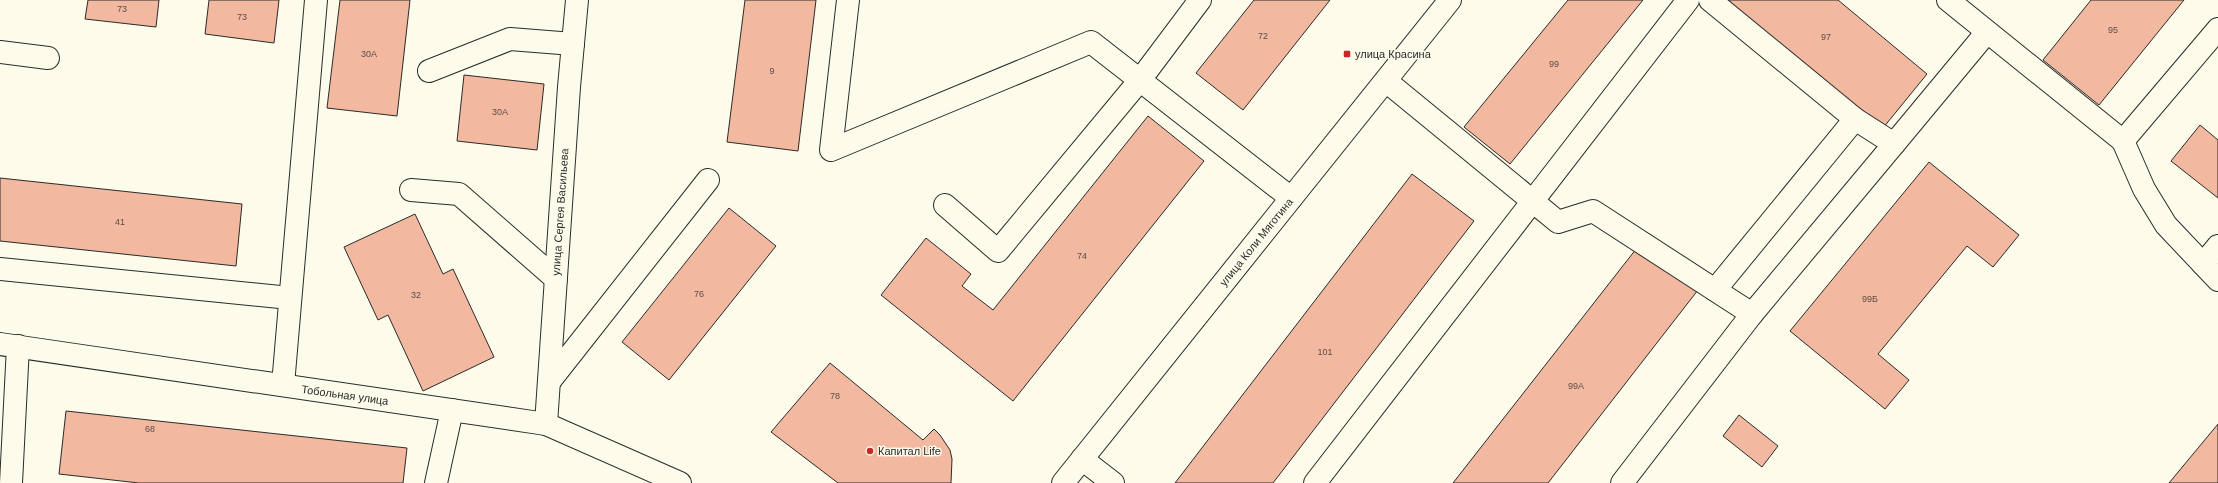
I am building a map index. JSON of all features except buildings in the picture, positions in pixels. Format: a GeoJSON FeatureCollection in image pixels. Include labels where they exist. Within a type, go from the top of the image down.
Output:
{"type":"FeatureCollection","features":[{"type":"Feature","properties":{"kind":"street"},"geometry":{"type":"LineString","coordinates":[[283,385],[316,0]]}},
{"type":"Feature","properties":{"kind":"street","name":"улица Сергея Васильева"},"geometry":{"type":"LineString","coordinates":[[546,424],[577,0]]}},
{"type":"Feature","properties":{"kind":"street"},"geometry":{"type":"LineString","coordinates":[[848,0],[831,150],[1091,42],[1291,198]]}},
{"type":"Feature","properties":{"kind":"street"},"geometry":{"type":"LineString","coordinates":[[945,205],[998,251],[1140,80],[1200,0]]}},
{"type":"Feature","properties":{"kind":"street","name":"улица Коли Мяготина"},"geometry":{"type":"LineString","coordinates":[[1063,483],[1450,0]]}},
{"type":"Feature","properties":{"kind":"street"},"geometry":{"type":"LineString","coordinates":[[1315,483],[1688,0]]}},
{"type":"Feature","properties":{"kind":"street"},"geometry":{"type":"LineString","coordinates":[[1710,0],[1855,119],[1894,144]]}},
{"type":"Feature","properties":{"kind":"street"},"geometry":{"type":"LineString","coordinates":[[1948,0],[2123,141],[2144,189],[2166,225],[2218,280]]}},
{"type":"Feature","properties":{"kind":"street"},"geometry":{"type":"LineString","coordinates":[[2123,141],[2218,29]]}},
{"type":"Feature","properties":{"kind":"street"},"geometry":{"type":"LineString","coordinates":[[1622,483],[1752,314],[1987,32]]}},
{"type":"Feature","properties":{"kind":"street"},"geometry":{"type":"LineString","coordinates":[[429,71],[510,39],[573,44]]}},
{"type":"Feature","properties":{"kind":"street"},"geometry":{"type":"LineString","coordinates":[[0,52],[48,58]]}},
{"type":"Feature","properties":{"kind":"street"},"geometry":{"type":"LineString","coordinates":[[1386,81],[1558,222],[1593,211],[1752,314]]}},
{"type":"Feature","properties":{"kind":"street"},"geometry":{"type":"LineString","coordinates":[[1715,290],[1855,119]]}},
{"type":"Feature","properties":{"kind":"street"},"geometry":{"type":"LineString","coordinates":[[548,382],[708,180]]}},
{"type":"Feature","properties":{"kind":"street"},"geometry":{"type":"LineString","coordinates":[[411,190],[459,194],[556,279]]}},
{"type":"Feature","properties":{"kind":"street"},"geometry":{"type":"LineString","coordinates":[[2203,264],[2218,246]]}},
{"type":"Feature","properties":{"kind":"street"},"geometry":{"type":"LineString","coordinates":[[0,269],[290,298]]}},
{"type":"Feature","properties":{"kind":"street"},"geometry":{"type":"LineString","coordinates":[[9,345],[11,483]]}},
{"type":"Feature","properties":{"kind":"street","name":"Тобольная улица"},"geometry":{"type":"LineString","coordinates":[[9,345],[546,424],[680,483]]}},
{"type":"Feature","properties":{"kind":"street"},"geometry":{"type":"LineString","coordinates":[[436,483],[452,410]]}},
{"type":"Feature","properties":{"kind":"street"},"geometry":{"type":"LineString","coordinates":[[1082,459],[1113,483]]}},
{"type":"Feature","properties":{"kind":"place","name":"улица Красина"},"geometry":{"type":"Point","coordinates":[1347,54]}},
{"type":"Feature","properties":{"kind":"place","name":"Капитал Life"},"geometry":{"type":"Point","coordinates":[870,451]}}]}
